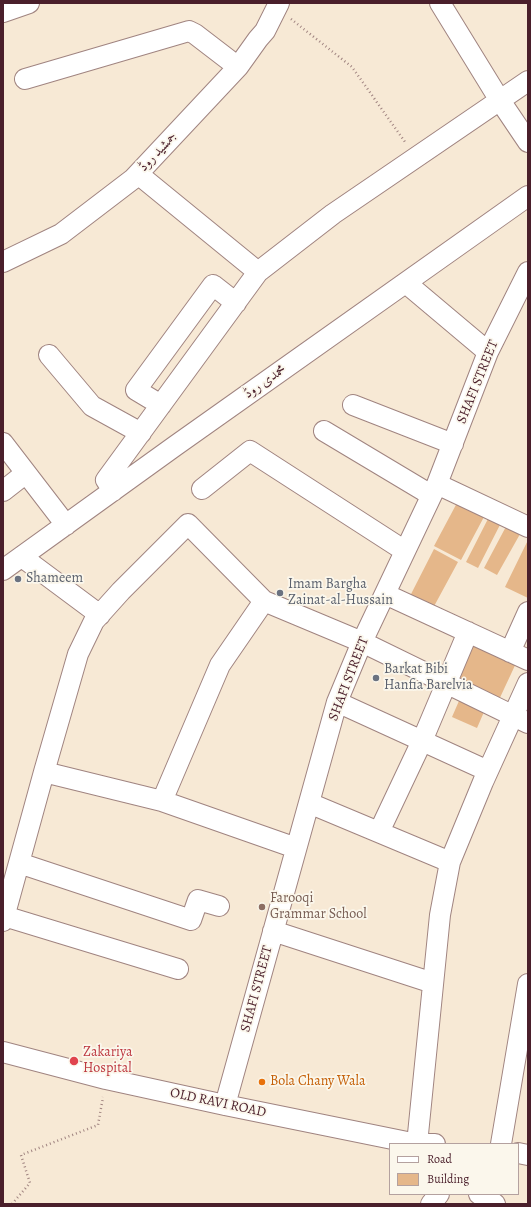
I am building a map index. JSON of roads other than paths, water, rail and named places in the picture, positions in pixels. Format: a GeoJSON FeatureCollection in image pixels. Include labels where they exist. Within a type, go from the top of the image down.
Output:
{"type":"FeatureCollection","features":[{"type":"Feature","properties":{"kind":"street"},"geometry":{"type":"LineString","coordinates":[[3,12],[29,3]]}},
{"type":"Feature","properties":{"kind":"street"},"geometry":{"type":"LineString","coordinates":[[440,3],[499,99],[528,142]]}},
{"type":"Feature","properties":{"kind":"street","name":"جمشید روڈ"},"geometry":{"type":"LineString","coordinates":[[3,262],[61,234],[133,179],[238,67],[265,31],[278,5]]}},
{"type":"Feature","properties":{"kind":"street"},"geometry":{"type":"LineString","coordinates":[[25,79],[189,31],[238,67]]}},
{"type":"Feature","properties":{"kind":"street"},"geometry":{"type":"LineString","coordinates":[[113,491],[106,480],[258,272],[333,214],[499,99],[528,81]]}},
{"type":"Feature","properties":{"kind":"street"},"geometry":{"type":"LineString","coordinates":[[138,174],[258,272]]}},
{"type":"Feature","properties":{"kind":"street","name":"محمدی روڈ"},"geometry":{"type":"LineString","coordinates":[[3,570],[528,196]]}},
{"type":"Feature","properties":{"kind":"street"},"geometry":{"type":"LineString","coordinates":[[406,283],[488,352]]}},
{"type":"Feature","properties":{"kind":"street","name":"SHAFI STREET"},"geometry":{"type":"LineString","coordinates":[[225,1105],[337,702],[362,642],[434,490],[488,352],[525,284]]}},
{"type":"Feature","properties":{"kind":"street"},"geometry":{"type":"LineString","coordinates":[[161,405],[136,390],[213,285],[236,303]]}},
{"type":"Feature","properties":{"kind":"street"},"geometry":{"type":"LineString","coordinates":[[49,354],[92,406],[141,433]]}},
{"type":"Feature","properties":{"kind":"street"},"geometry":{"type":"LineString","coordinates":[[353,405],[453,444]]}},
{"type":"Feature","properties":{"kind":"street"},"geometry":{"type":"LineString","coordinates":[[324,431],[434,490],[528,527]]}},
{"type":"Feature","properties":{"kind":"street"},"geometry":{"type":"LineString","coordinates":[[3,443],[66,525]]}},
{"type":"Feature","properties":{"kind":"street"},"geometry":{"type":"LineString","coordinates":[[202,489],[250,451],[405,551]]}},
{"type":"Feature","properties":{"kind":"street"},"geometry":{"type":"LineString","coordinates":[[3,490],[26,473]]}},
{"type":"Feature","properties":{"kind":"street"},"geometry":{"type":"LineString","coordinates":[[178,969],[4,918],[78,654],[94,621],[121,591],[188,524],[264,601],[362,642],[521,719]]}},
{"type":"Feature","properties":{"kind":"street"},"geometry":{"type":"LineString","coordinates":[[22,557],[100,615]]}},
{"type":"Feature","properties":{"kind":"street"},"geometry":{"type":"LineString","coordinates":[[385,594],[519,656],[528,612]]}},
{"type":"Feature","properties":{"kind":"street"},"geometry":{"type":"LineString","coordinates":[[162,801],[220,665],[264,601]]}},
{"type":"Feature","properties":{"kind":"street"},"geometry":{"type":"LineString","coordinates":[[379,832],[422,741],[468,632]]}},
{"type":"Feature","properties":{"kind":"street"},"geometry":{"type":"LineString","coordinates":[[417,1143],[440,915],[450,862],[488,771],[521,719],[528,683]]}},
{"type":"Feature","properties":{"kind":"street"},"geometry":{"type":"LineString","coordinates":[[337,702],[488,771]]}},
{"type":"Feature","properties":{"kind":"street"},"geometry":{"type":"LineString","coordinates":[[44,772],[162,801],[296,848]]}},
{"type":"Feature","properties":{"kind":"street"},"geometry":{"type":"LineString","coordinates":[[309,803],[450,862]]}},
{"type":"Feature","properties":{"kind":"street"},"geometry":{"type":"LineString","coordinates":[[19,863],[190,920],[198,900],[218,906]]}},
{"type":"Feature","properties":{"kind":"street"},"geometry":{"type":"LineString","coordinates":[[273,931],[433,983]]}},
{"type":"Feature","properties":{"kind":"street"},"geometry":{"type":"LineString","coordinates":[[501,1143],[528,984]]}},
{"type":"Feature","properties":{"kind":"street","name":"OLD RAVI ROAD"},"geometry":{"type":"LineString","coordinates":[[3,1052],[106,1079],[412,1143]]}},
{"type":"Feature","properties":{"kind":"street"},"geometry":{"type":"LineString","coordinates":[[431,1204],[438,1195]]}},
{"type":"Feature","properties":{"kind":"street"},"geometry":{"type":"LineString","coordinates":[[481,1195],[495,1204]]}},
{"type":"Feature","properties":{"kind":"place","name":"Shameem"},"geometry":{"type":"Point","coordinates":[18,579]}},
{"type":"Feature","properties":{"kind":"place","name":"Imam Bargha Zainat-al-Hussain"},"geometry":{"type":"Point","coordinates":[280,593]}},
{"type":"Feature","properties":{"kind":"place","name":"Barkat Bibi Hanfia Barelvia"},"geometry":{"type":"Point","coordinates":[376,678]}},
{"type":"Feature","properties":{"kind":"place","name":"Farooqi Grammar School"},"geometry":{"type":"Point","coordinates":[262,907]}},
{"type":"Feature","properties":{"kind":"place","name":"Zakariya Hospital"},"geometry":{"type":"Point","coordinates":[74,1061]}},
{"type":"Feature","properties":{"kind":"place","name":"Bola Chany Wala"},"geometry":{"type":"Point","coordinates":[262,1082]}}]}
